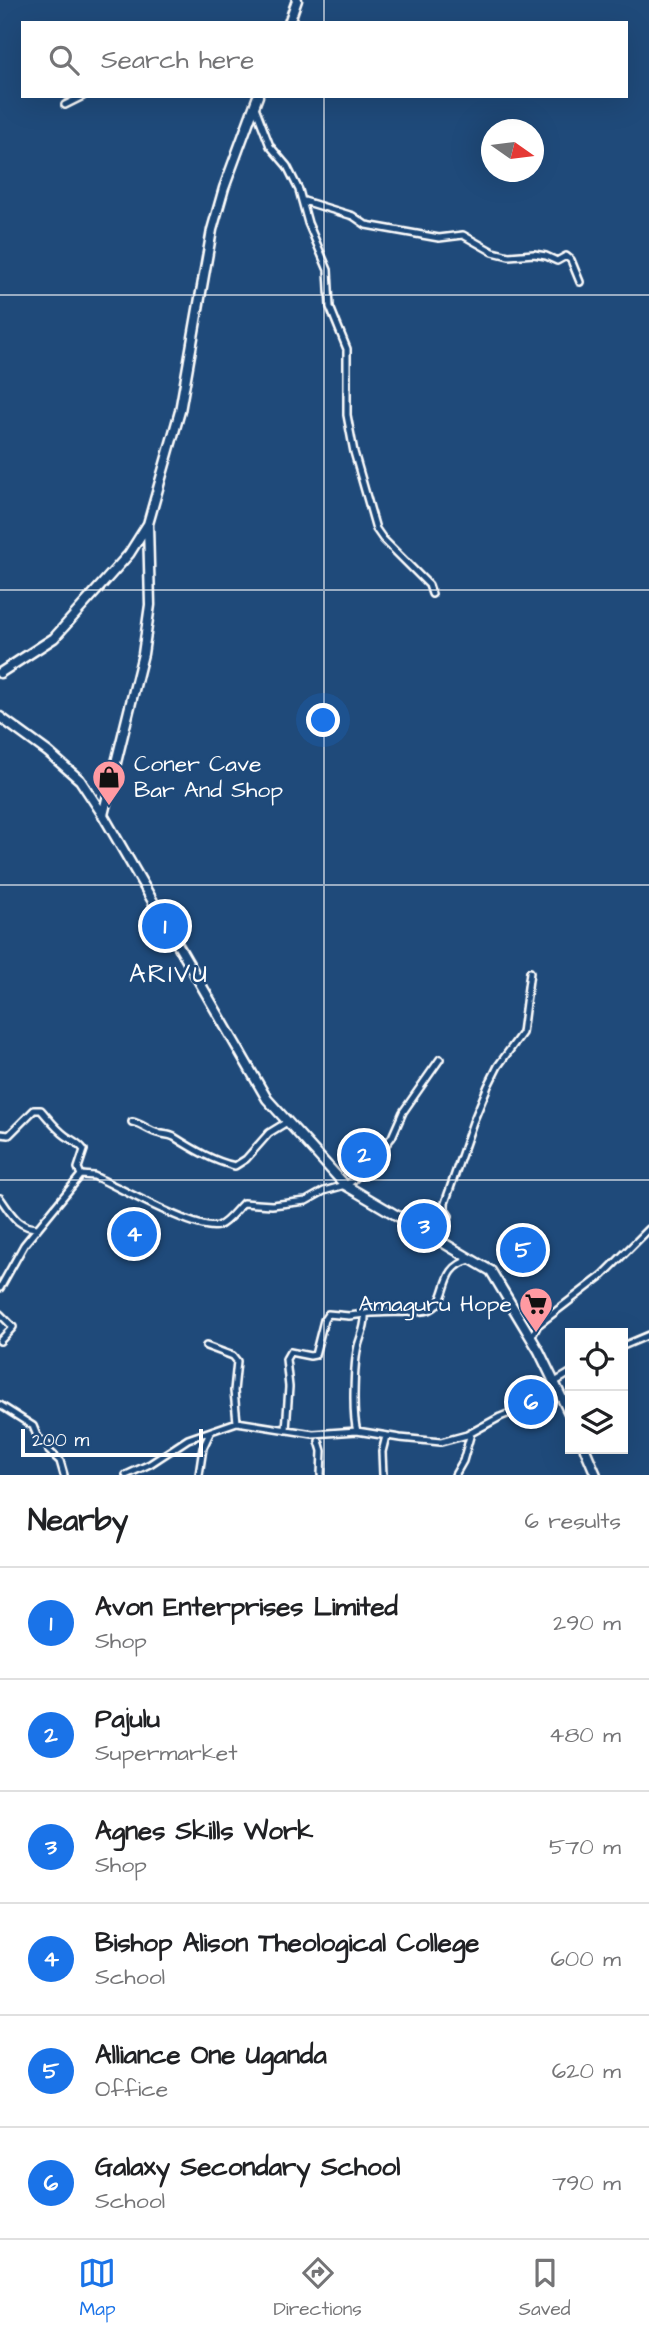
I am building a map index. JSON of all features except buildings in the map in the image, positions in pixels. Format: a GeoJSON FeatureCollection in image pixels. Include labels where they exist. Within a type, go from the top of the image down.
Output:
{"type":"FeatureCollection","features":[{"type":"Feature","properties":{"kind":"street"},"geometry":{"type":"LineString","coordinates":[[290,21],[297,0]]}},
{"type":"Feature","properties":{"kind":"street"},"geometry":{"type":"LineString","coordinates":[[65,105],[79,98]]}},
{"type":"Feature","properties":{"kind":"street"},"geometry":{"type":"LineString","coordinates":[[0,673],[54,638],[129,554],[148,524],[180,411],[212,229],[237,150],[257,98]]}},
{"type":"Feature","properties":{"kind":"street"},"geometry":{"type":"LineString","coordinates":[[254,107],[270,146],[287,166],[304,201],[308,223],[327,270],[330,307],[347,349],[347,415],[354,452],[376,529],[429,585],[432,594]]}},
{"type":"Feature","properties":{"kind":"street"},"geometry":{"type":"LineString","coordinates":[[304,201],[353,216],[366,225],[379,228],[439,238],[463,235],[480,246],[509,256],[534,254],[557,261],[566,256],[571,260],[580,282]]}},
{"type":"Feature","properties":{"kind":"street"},"geometry":{"type":"LineString","coordinates":[[103,815],[144,654],[150,605],[148,524]]}},
{"type":"Feature","properties":{"kind":"street"},"geometry":{"type":"LineString","coordinates":[[0,717],[48,752],[80,780],[103,815],[262,1092],[345,1185],[492,1272],[531,1338],[565,1404]]}},
{"type":"Feature","properties":{"kind":"street"},"geometry":{"type":"LineString","coordinates":[[439,1239],[449,1216],[445,1203],[473,1122],[498,1066],[524,1028],[530,972]]}},
{"type":"Feature","properties":{"kind":"street"},"geometry":{"type":"LineString","coordinates":[[81,1175],[94,1177],[182,1217],[213,1226],[223,1222],[243,1203],[272,1206],[306,1201],[324,1191],[345,1185],[369,1165],[393,1137],[403,1112],[440,1059]]}},
{"type":"Feature","properties":{"kind":"street"},"geometry":{"type":"LineString","coordinates":[[0,1134],[9,1135],[34,1110],[41,1110],[53,1125],[65,1136],[79,1143],[84,1150],[78,1168],[81,1175]]}},
{"type":"Feature","properties":{"kind":"street"},"geometry":{"type":"LineString","coordinates":[[132,1122],[156,1133],[173,1136],[182,1144],[235,1166],[246,1159],[269,1133],[287,1122]]}},
{"type":"Feature","properties":{"kind":"street"},"geometry":{"type":"LineString","coordinates":[[0,1288],[2,1278],[24,1245],[81,1175]]}},
{"type":"Feature","properties":{"kind":"street"},"geometry":{"type":"LineString","coordinates":[[0,1198],[19,1223],[27,1228],[38,1228]]}},
{"type":"Feature","properties":{"kind":"street"},"geometry":{"type":"LineString","coordinates":[[531,1338],[538,1325],[603,1275],[649,1229]]}},
{"type":"Feature","properties":{"kind":"street"},"geometry":{"type":"LineString","coordinates":[[286,1430],[289,1387],[286,1359],[290,1352],[315,1355],[328,1314],[355,1316],[432,1309],[438,1303],[448,1275],[458,1264],[473,1259]]}},
{"type":"Feature","properties":{"kind":"street"},"geometry":{"type":"LineString","coordinates":[[0,1314],[13,1327],[0,1342]]}},
{"type":"Feature","properties":{"kind":"street"},"geometry":{"type":"LineString","coordinates":[[357,1431],[354,1395],[357,1350],[365,1325],[365,1314]]}},
{"type":"Feature","properties":{"kind":"street"},"geometry":{"type":"LineString","coordinates":[[628,1344],[649,1335]]}},
{"type":"Feature","properties":{"kind":"street"},"geometry":{"type":"LineString","coordinates":[[206,1346],[233,1356],[237,1361],[234,1391],[237,1422]]}},
{"type":"Feature","properties":{"kind":"street"},"geometry":{"type":"LineString","coordinates":[[555,1382],[565,1376]]}},
{"type":"Feature","properties":{"kind":"street"},"geometry":{"type":"LineString","coordinates":[[126,1475],[150,1464],[188,1439],[237,1422],[321,1434],[357,1431],[441,1442],[471,1433],[500,1417],[551,1396],[555,1391],[555,1382]]}},
{"type":"Feature","properties":{"kind":"street"},"geometry":{"type":"LineString","coordinates":[[0,1405],[33,1426],[38,1438],[47,1444],[51,1453],[60,1461],[64,1475]]}},
{"type":"Feature","properties":{"kind":"street"},"geometry":{"type":"LineString","coordinates":[[199,1475],[203,1448],[209,1433]]}},
{"type":"Feature","properties":{"kind":"street"},"geometry":{"type":"LineString","coordinates":[[455,1475],[463,1461],[471,1433]]}},
{"type":"Feature","properties":{"kind":"street"},"geometry":{"type":"LineString","coordinates":[[383,1475],[382,1452],[386,1436]]}},
{"type":"Feature","properties":{"kind":"street"},"geometry":{"type":"LineString","coordinates":[[319,1441],[322,1448],[321,1475]]}},
{"type":"Feature","properties":{"kind":"street"},"geometry":{"type":"LineString","coordinates":[[587,1454],[596,1475]]}},
{"type":"Feature","properties":{"kind":"place","name":"Coner Cave Bar And Shop"},"geometry":{"type":"Point","coordinates":[109,807]}},
{"type":"Feature","properties":{"kind":"place","name":"Avon Enterprises Limited"},"geometry":{"type":"Point","coordinates":[165,926]}},
{"type":"Feature","properties":{"kind":"place","name":"Pajulu"},"geometry":{"type":"Point","coordinates":[364,1155]}},
{"type":"Feature","properties":{"kind":"place","name":"Agnes Skills Work"},"geometry":{"type":"Point","coordinates":[424,1226]}},
{"type":"Feature","properties":{"kind":"place","name":"Bishop Alison Theological College"},"geometry":{"type":"Point","coordinates":[134,1234]}},
{"type":"Feature","properties":{"kind":"place","name":"Alliance One Uganda"},"geometry":{"type":"Point","coordinates":[523,1250]}},
{"type":"Feature","properties":{"kind":"place","name":"Amaguru Hope"},"geometry":{"type":"Point","coordinates":[536,1334]}},
{"type":"Feature","properties":{"kind":"place","name":"Galaxy Secondary School"},"geometry":{"type":"Point","coordinates":[531,1402]}},
{"type":"Feature","properties":{"kind":"district","name":"ARIVU"},"geometry":{"type":"Point","coordinates":[169,974]}}]}
